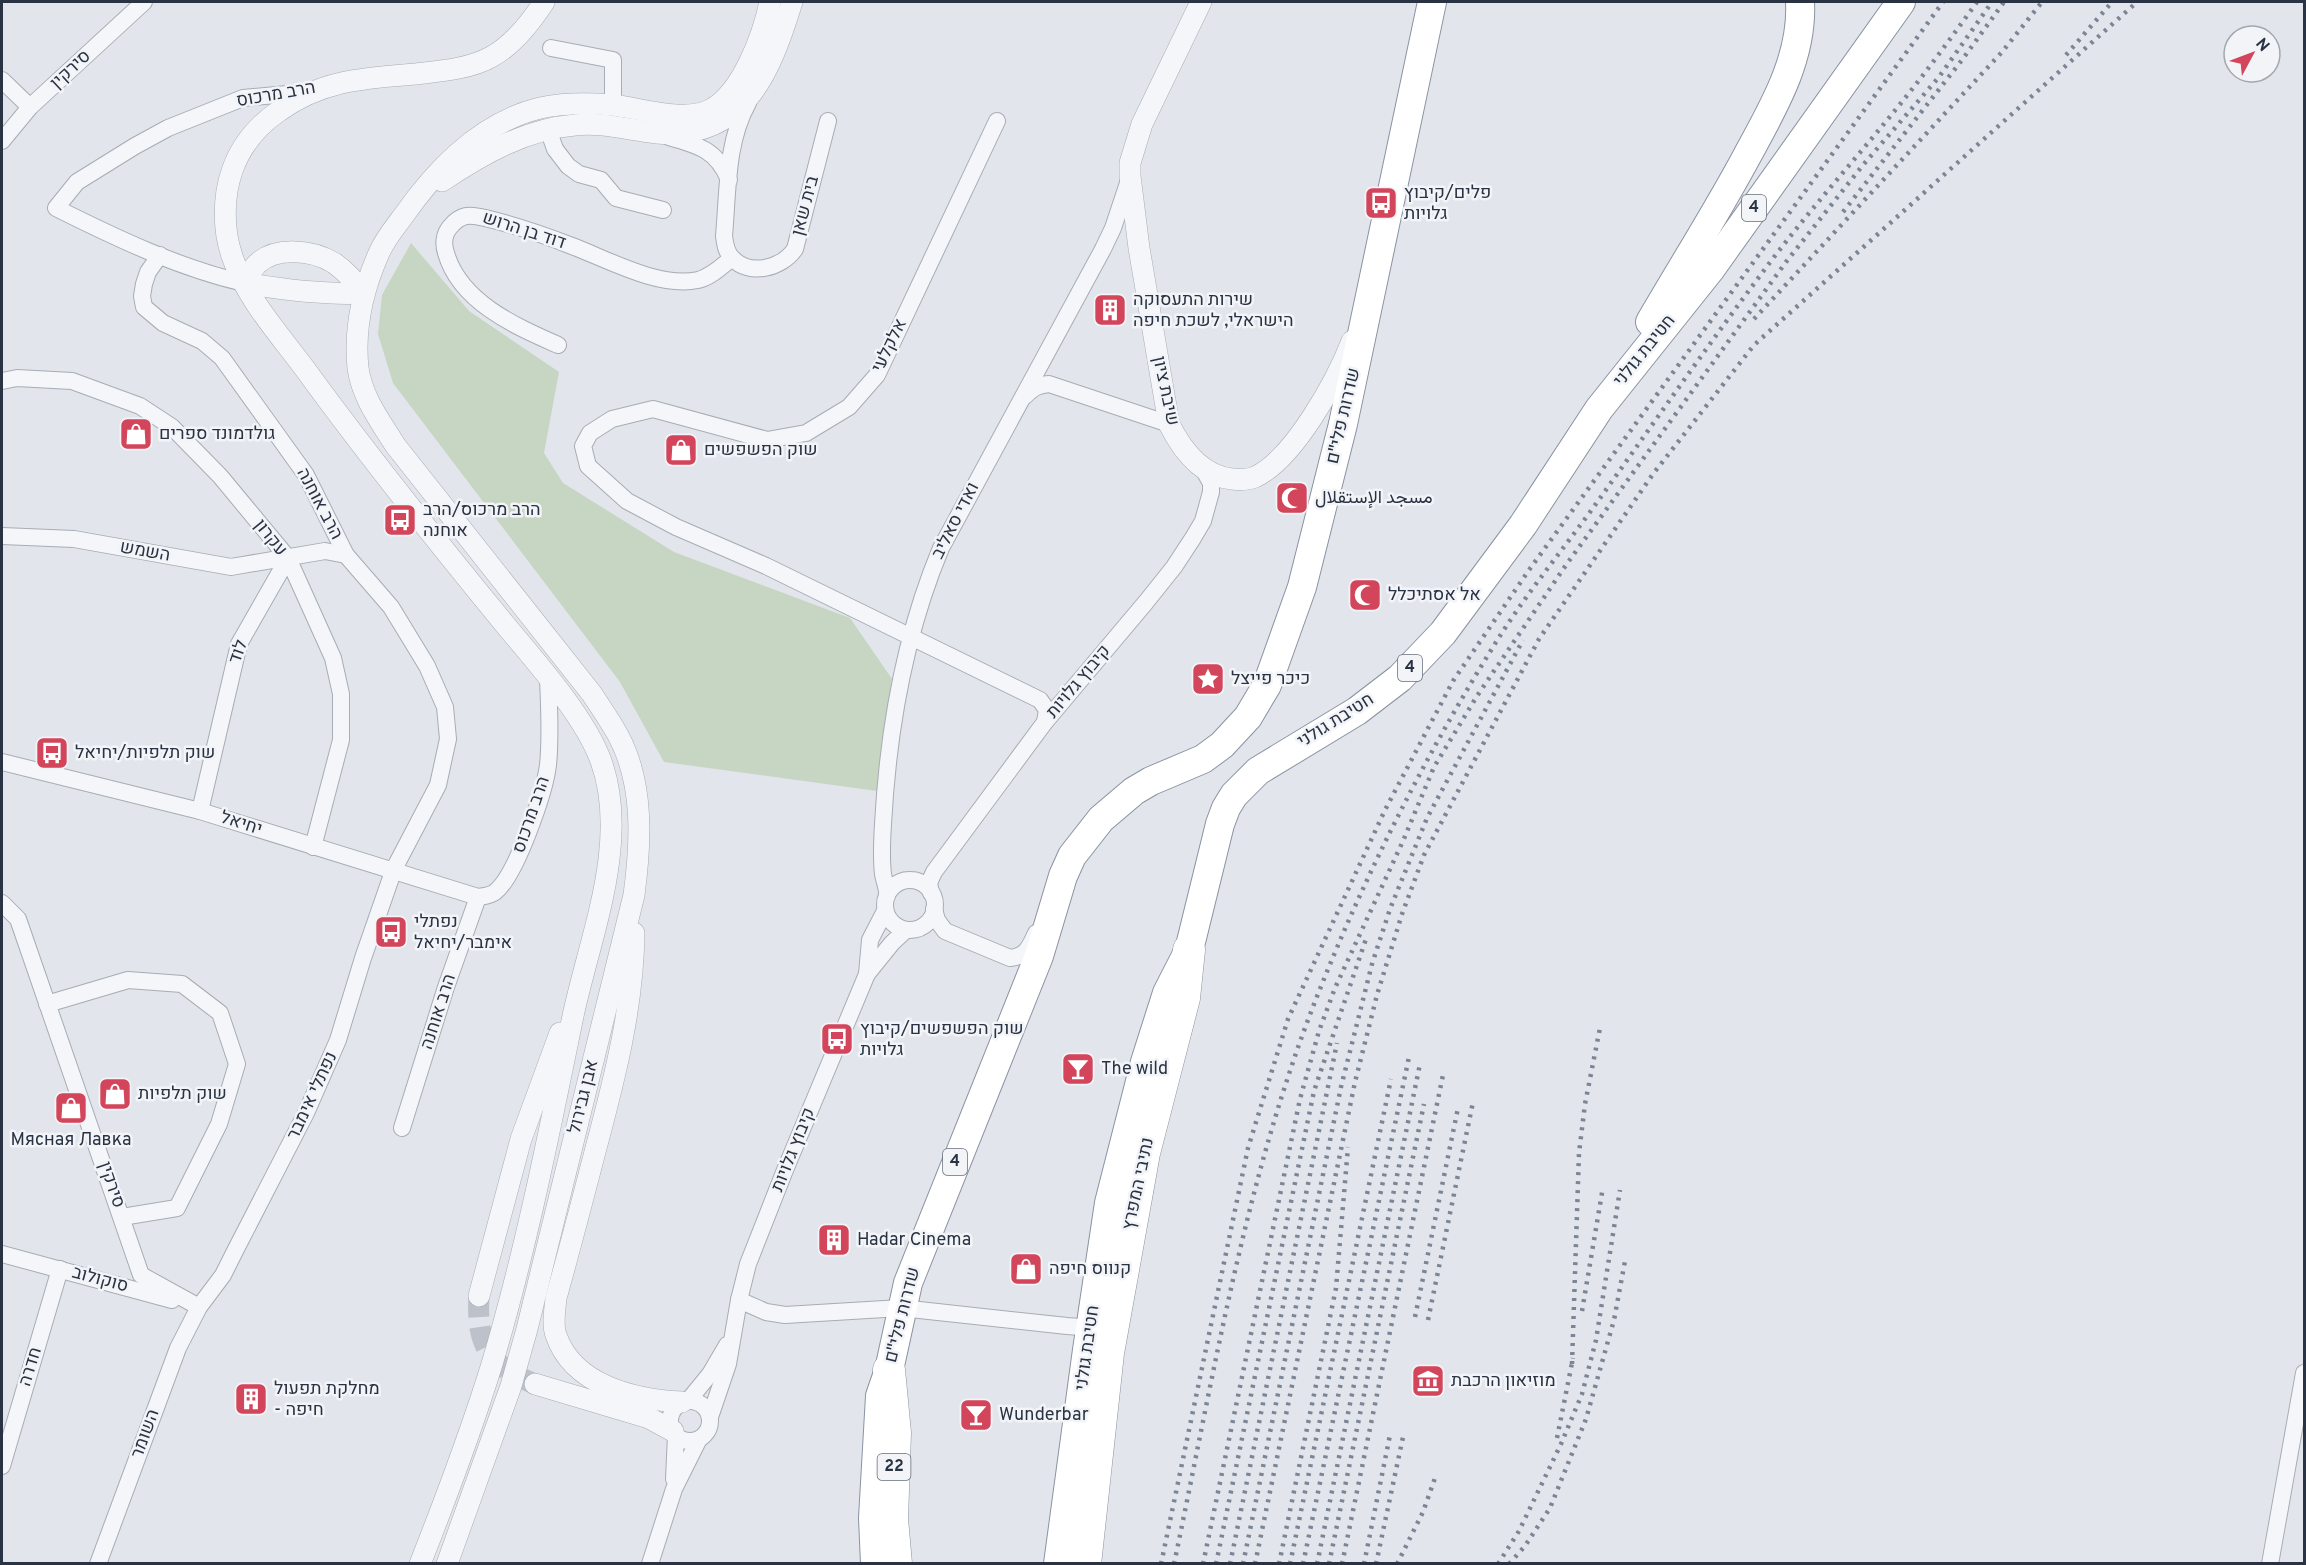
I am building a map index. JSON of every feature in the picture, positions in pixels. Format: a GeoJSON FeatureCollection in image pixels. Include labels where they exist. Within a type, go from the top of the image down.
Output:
{"type":"FeatureCollection","features":[{"type":"Feature","properties":{"kind":"highway","name":"שדרות פלי\"ם"},"geometry":{"type":"LineString","coordinates":[[875,1563],[873,1518],[880,1396],[889,1370],[901,1308],[908,1283],[1039,956],[1063,876],[1072,856],[1101,819],[1134,791],[1151,781],[1203,759],[1222,745],[1248,717],[1263,696],[1302,587],[1344,424],[1432,2]]}},
{"type":"Feature","properties":{"kind":"highway"},"geometry":{"type":"LineString","coordinates":[[1599,409],[1731,187],[1776,99],[1790,69],[1798,40],[1800,2]]}},
{"type":"Feature","properties":{"kind":"highway","name":"חטיבת גולני"},"geometry":{"type":"LineString","coordinates":[[1058,1563],[1109,1203],[1145,1062],[1167,993],[1189,950],[1226,808],[1234,795],[1258,771],[1366,705],[1400,678],[1443,633],[1523,525],[1599,409],[1710,270],[1901,2]]}},
{"type":"Feature","properties":{"kind":"highway","name":"נתיבי המפרץ"},"geometry":{"type":"LineString","coordinates":[[1086,1551],[1108,1353],[1144,1153],[1184,998],[1189,950]]}},
{"type":"Feature","properties":{"kind":"highway","name":"22"},"geometry":{"type":"LineString","coordinates":[[889,1370],[895,1432],[892,1519],[896,1563]]}},
{"type":"Feature","properties":{"kind":"street","name":"סירקין"},"geometry":{"type":"LineString","coordinates":[[2,141],[30,107],[144,2]]}},
{"type":"Feature","properties":{"kind":"street"},"geometry":{"type":"LineString","coordinates":[[364,292],[380,251],[414,200],[459,152],[481,134],[520,114],[563,104],[613,105],[679,115],[708,111],[728,96],[744,73],[762,32],[770,2]]}},
{"type":"Feature","properties":{"kind":"street"},"geometry":{"type":"LineString","coordinates":[[732,258],[723,236],[734,136],[770,60],[792,2]]}},
{"type":"Feature","properties":{"kind":"street","name":"שיבת ציון"},"geometry":{"type":"LineString","coordinates":[[1202,2],[1142,124],[1130,163],[1139,248],[1169,424],[1178,443],[1202,467],[1225,478],[1253,478],[1266,471],[1285,453],[1327,392],[1348,352],[1373,286]]}},
{"type":"Feature","properties":{"kind":"street","name":"הרב מרכוס"},"geometry":{"type":"LineString","coordinates":[[160,255],[56,208],[77,182],[92,171],[168,128],[243,98],[310,92],[336,83],[363,78],[430,72],[474,64],[491,57],[504,48],[542,5]]}},
{"type":"Feature","properties":{"kind":"street"},"geometry":{"type":"LineString","coordinates":[[551,48],[613,60],[613,105]]}},
{"type":"Feature","properties":{"kind":"street"},"geometry":{"type":"LineString","coordinates":[[2,80],[30,107]]}},
{"type":"Feature","properties":{"kind":"street"},"geometry":{"type":"LineString","coordinates":[[310,92],[275,113],[244,145],[228,189],[226,228],[231,253],[244,283],[332,406],[452,560],[548,677]]}},
{"type":"Feature","properties":{"kind":"street"},"geometry":{"type":"LineString","coordinates":[[414,200],[488,153],[548,129],[593,124],[654,133],[678,134],[713,126],[739,110],[753,94]]}},
{"type":"Feature","properties":{"kind":"street","name":"בית שאן"},"geometry":{"type":"LineString","coordinates":[[732,258],[741,265],[764,268],[778,265],[788,259],[799,238],[828,121]]}},
{"type":"Feature","properties":{"kind":"street","name":"אלקלעי"},"geometry":{"type":"LineString","coordinates":[[997,121],[877,375],[849,407],[806,433],[767,440],[653,409],[612,419],[590,433],[584,446],[588,466],[627,501],[676,527],[766,566],[1040,700],[1047,710],[1045,722]]}},
{"type":"Feature","properties":{"kind":"street"},"geometry":{"type":"LineString","coordinates":[[548,129],[555,149],[568,166],[579,174],[601,180],[615,198],[663,210]]}},
{"type":"Feature","properties":{"kind":"street"},"geometry":{"type":"LineString","coordinates":[[654,133],[689,142],[714,154],[724,168],[729,181]]}},
{"type":"Feature","properties":{"kind":"street","name":"ואדי סאליב"},"geometry":{"type":"LineString","coordinates":[[886,903],[882,849],[888,752],[911,637],[929,576],[941,548],[1103,249],[1116,220],[1130,176]]}},
{"type":"Feature","properties":{"kind":"street","name":"דוד בן הרוש"},"geometry":{"type":"LineString","coordinates":[[558,345],[516,327],[463,286],[450,269],[444,246],[446,231],[457,219],[469,214],[502,222],[651,277],[678,282],[700,280],[715,272],[732,258]]}},
{"type":"Feature","properties":{"kind":"street"},"geometry":{"type":"LineString","coordinates":[[244,283],[256,265],[264,258],[273,253],[285,252],[313,255],[333,262],[364,292]]}},
{"type":"Feature","properties":{"kind":"street"},"geometry":{"type":"LineString","coordinates":[[160,255],[217,277],[244,283],[300,292],[338,294],[364,292]]}},
{"type":"Feature","properties":{"kind":"street","name":"הרב אוחנה"},"geometry":{"type":"LineString","coordinates":[[160,255],[144,284],[142,296],[144,307],[163,323],[202,341],[222,358],[306,475],[346,555],[391,607],[427,666],[445,707],[448,739],[438,785],[394,869]]}},
{"type":"Feature","properties":{"kind":"street","name":"אבן גבירול"},"geometry":{"type":"LineString","coordinates":[[364,292],[358,334],[358,369],[369,403],[395,445],[592,694],[619,738],[633,773],[638,812],[639,854],[634,895],[524,1341],[496,1430],[447,1563]]}},
{"type":"Feature","properties":{"kind":"street","name":"עקרון"},"geometry":{"type":"LineString","coordinates":[[2,381],[17,378],[72,381],[140,406],[172,427],[188,443],[220,477],[288,558],[333,658],[341,694],[341,740],[313,847]]}},
{"type":"Feature","properties":{"kind":"street"},"geometry":{"type":"LineString","coordinates":[[1022,399],[1032,388],[1049,384],[1169,424]]}},
{"type":"Feature","properties":{"kind":"street","name":"קיבוץ גלויות"},"geometry":{"type":"LineString","coordinates":[[933,901],[929,883],[934,872],[1045,722],[1153,593],[1193,538],[1203,521],[1211,492],[1211,483],[1202,467]]}},
{"type":"Feature","properties":{"kind":"street","name":"השמש"},"geometry":{"type":"LineString","coordinates":[[2,536],[74,539],[231,567],[288,558]]}},
{"type":"Feature","properties":{"kind":"street"},"geometry":{"type":"LineString","coordinates":[[288,558],[325,551],[346,555]]}},
{"type":"Feature","properties":{"kind":"street","name":"לוד"},"geometry":{"type":"LineString","coordinates":[[200,811],[239,644],[288,558]]}},
{"type":"Feature","properties":{"kind":"street"},"geometry":{"type":"LineString","coordinates":[[879,622],[899,651],[904,671]]}},
{"type":"Feature","properties":{"kind":"street","name":"הרב מרכוס"},"geometry":{"type":"LineString","coordinates":[[478,897],[494,893],[506,880],[517,859],[544,787],[548,764],[548,677]]}},
{"type":"Feature","properties":{"kind":"street","name":"אבן גבירול"},"geometry":{"type":"LineString","coordinates":[[420,1563],[453,1476],[498,1342],[607,876],[612,838],[610,804],[601,761],[583,727],[548,677]]}},
{"type":"Feature","properties":{"kind":"street","name":"יחיאל"},"geometry":{"type":"LineString","coordinates":[[2,762],[200,811],[313,847],[394,869],[478,897]]}},
{"type":"Feature","properties":{"kind":"street","name":"נפתלי אימבר"},"geometry":{"type":"LineString","coordinates":[[199,1307],[223,1275],[311,1102],[338,1040],[394,869]]}},
{"type":"Feature","properties":{"kind":"street","name":"שדרות פלי\"ם"},"geometry":{"type":"LineString","coordinates":[[933,901],[937,920],[945,930],[1010,958],[1017,957],[1029,949],[1063,876]]}},
{"type":"Feature","properties":{"kind":"street"},"geometry":{"type":"LineString","coordinates":[[912,880],[926,886],[933,901],[932,917],[921,928],[906,930],[892,923],[886,903],[897,884],[912,880]]}},
{"type":"Feature","properties":{"kind":"street"},"geometry":{"type":"LineString","coordinates":[[634,895],[631,992],[626,1028],[556,1298],[555,1325],[556,1335],[566,1353],[585,1374],[604,1386],[652,1399],[699,1402],[710,1417],[708,1430],[699,1439],[674,1489],[650,1563]]}},
{"type":"Feature","properties":{"kind":"street","name":"הרב אוחנה"},"geometry":{"type":"LineString","coordinates":[[402,1128],[446,987],[478,897]]}},
{"type":"Feature","properties":{"kind":"street","name":"סירקין"},"geometry":{"type":"LineString","coordinates":[[2,903],[18,919],[141,1275],[199,1307]]}},
{"type":"Feature","properties":{"kind":"street","name":"קיבוץ גלויות"},"geometry":{"type":"LineString","coordinates":[[867,974],[870,940],[886,903]]}},
{"type":"Feature","properties":{"kind":"street","name":"קיבוץ גלויות"},"geometry":{"type":"LineString","coordinates":[[710,1417],[726,1373],[739,1300],[752,1253],[867,974],[891,943],[906,930]]}},
{"type":"Feature","properties":{"kind":"street"},"geometry":{"type":"LineString","coordinates":[[479,1296],[520,1138],[585,965]]}},
{"type":"Feature","properties":{"kind":"street"},"geometry":{"type":"LineString","coordinates":[[47,1004],[128,980],[182,984],[220,1013],[237,1064],[219,1124],[177,1208],[122,1217]]}},
{"type":"Feature","properties":{"kind":"street","name":"סוקולוב"},"geometry":{"type":"LineString","coordinates":[[2,1254],[199,1307]]}},
{"type":"Feature","properties":{"kind":"street","name":"חדרה"},"geometry":{"type":"LineString","coordinates":[[2,1466],[60,1269]]}},
{"type":"Feature","properties":{"kind":"street"},"geometry":{"type":"LineString","coordinates":[[739,1300],[766,1312],[785,1315],[901,1308],[1074,1327],[1085,1325],[1092,1320]]}},
{"type":"Feature","properties":{"kind":"street","name":"השומר"},"geometry":{"type":"LineString","coordinates":[[98,1563],[171,1365],[199,1307]]}},
{"type":"Feature","properties":{"kind":"street","name":"קיבוץ גלויות"},"geometry":{"type":"LineString","coordinates":[[685,1401],[710,1374],[734,1330]]}},
{"type":"Feature","properties":{"kind":"street"},"geometry":{"type":"LineString","coordinates":[[2270,1563],[2304,1373]]}},
{"type":"Feature","properties":{"kind":"street"},"geometry":{"type":"LineString","coordinates":[[535,1384],[649,1418],[685,1440],[699,1439]]}},
{"type":"Feature","properties":{"kind":"street"},"geometry":{"type":"LineString","coordinates":[[674,1489],[675,1433],[670,1420],[671,1414],[685,1401]]}},
{"type":"Feature","properties":{"kind":"green space"},"geometry":{"type":"Polygon","coordinates":[[[411,243],[469,311],[559,372],[544,453],[563,483],[674,552],[850,618],[892,679],[877,791],[664,762],[620,682],[393,383],[378,334],[382,295],[411,243]]]}},
{"type":"Feature","properties":{"kind":"tunnel"},"geometry":{"type":"LineString","coordinates":[[479,1296],[480,1328],[489,1352],[506,1370],[535,1384]]}},
{"type":"Feature","properties":{"kind":"railway"},"geometry":{"type":"LineString","coordinates":[[1161,1564],[1248,1148],[1288,1019],[1385,810],[1453,681],[1529,570],[1943,2]]}},
{"type":"Feature","properties":{"kind":"railway"},"geometry":{"type":"LineString","coordinates":[[1174,1564],[1233,1278],[1269,1137],[1291,1067],[1335,953],[1375,863],[1419,775],[1493,647],[1518,610],[1765,269],[1913,88],[1977,2]]}},
{"type":"Feature","properties":{"kind":"railway"},"geometry":{"type":"LineString","coordinates":[[1203,1564],[1300,1099],[1319,1031],[1335,988],[1403,841],[1434,767],[1477,696],[1566,565],[1786,262],[1863,165],[1939,77],[1992,2]]}},
{"type":"Feature","properties":{"kind":"railway"},"geometry":{"type":"LineString","coordinates":[[1843,212],[1962,60],[2004,2]]}},
{"type":"Feature","properties":{"kind":"railway"},"geometry":{"type":"LineString","coordinates":[[1754,319],[2002,52],[2042,2]]}},
{"type":"Feature","properties":{"kind":"railway"},"geometry":{"type":"LineString","coordinates":[[2066,55],[2112,2]]}},
{"type":"Feature","properties":{"kind":"railway"},"geometry":{"type":"LineString","coordinates":[[1255,1564],[1355,1082],[1377,995],[1402,914],[1424,855],[1539,639],[1653,474],[1754,345],[2137,2]]}},
{"type":"Feature","properties":{"kind":"railway"},"geometry":{"type":"LineString","coordinates":[[1243,1564],[1341,1087],[1372,964],[1390,909],[1427,818],[1523,640]]}},
{"type":"Feature","properties":{"kind":"railway"},"geometry":{"type":"LineString","coordinates":[[1216,1564],[1314,1091],[1367,936]]}},
{"type":"Feature","properties":{"kind":"railway"},"geometry":{"type":"LineString","coordinates":[[1572,1364],[1579,1153],[1585,1104],[1600,1028]]}},
{"type":"Feature","properties":{"kind":"railway"},"geometry":{"type":"LineString","coordinates":[[1230,1564],[1337,1043]]}},
{"type":"Feature","properties":{"kind":"railway"},"geometry":{"type":"LineString","coordinates":[[1303,1564],[1409,1057]]}},
{"type":"Feature","properties":{"kind":"railway"},"geometry":{"type":"LineString","coordinates":[[1317,1564],[1420,1064]]}},
{"type":"Feature","properties":{"kind":"railway"},"geometry":{"type":"LineString","coordinates":[[1342,1564],[1443,1075]]}},
{"type":"Feature","properties":{"kind":"railway"},"geometry":{"type":"LineString","coordinates":[[1290,1564],[1391,1079]]}},
{"type":"Feature","properties":{"kind":"railway"},"geometry":{"type":"LineString","coordinates":[[1428,1320],[1473,1102]]}},
{"type":"Feature","properties":{"kind":"railway"},"geometry":{"type":"LineString","coordinates":[[1329,1564],[1424,1104]]}},
{"type":"Feature","properties":{"kind":"railway"},"geometry":{"type":"LineString","coordinates":[[1415,1317],[1458,1108]]}},
{"type":"Feature","properties":{"kind":"railway"},"geometry":{"type":"LineString","coordinates":[[1279,1564],[1336,1288],[1348,1147]]}},
{"type":"Feature","properties":{"kind":"railway"},"geometry":{"type":"LineString","coordinates":[[1582,1311],[1603,1187]]}},
{"type":"Feature","properties":{"kind":"railway"},"geometry":{"type":"LineString","coordinates":[[1498,1564],[1519,1531],[1561,1444],[1582,1394],[1596,1340],[1620,1190]]}},
{"type":"Feature","properties":{"kind":"railway"},"geometry":{"type":"LineString","coordinates":[[1509,1564],[1525,1546],[1550,1508],[1586,1419],[1614,1320],[1625,1261]]}},
{"type":"Feature","properties":{"kind":"railway"},"geometry":{"type":"LineString","coordinates":[[1557,1438],[1573,1358]]}},
{"type":"Feature","properties":{"kind":"railway"},"geometry":{"type":"LineString","coordinates":[[1364,1564],[1390,1435]]}},
{"type":"Feature","properties":{"kind":"railway"},"geometry":{"type":"LineString","coordinates":[[1376,1564],[1403,1437]]}},
{"type":"Feature","properties":{"kind":"railway"},"geometry":{"type":"LineString","coordinates":[[1397,1564],[1423,1512],[1435,1478]]}},
{"type":"Feature","properties":{"kind":"place","name":"פלים/קיבוץ גלויות"},"geometry":{"type":"Point","coordinates":[1381,203]}},
{"type":"Feature","properties":{"kind":"place","name":"שירות התעסוקה הישראלי, לשכת חיפה"},"geometry":{"type":"Point","coordinates":[1110,310]}},
{"type":"Feature","properties":{"kind":"place","name":"גולדמונד ספרים"},"geometry":{"type":"Point","coordinates":[136,434]}},
{"type":"Feature","properties":{"kind":"place","name":"שוק הפשפשים"},"geometry":{"type":"Point","coordinates":[681,450]}},
{"type":"Feature","properties":{"kind":"place","name":"مسجد الإستقلال"},"geometry":{"type":"Point","coordinates":[1292,498]}},
{"type":"Feature","properties":{"kind":"place","name":"הרב מרכוס/הרב אוחנה"},"geometry":{"type":"Point","coordinates":[400,520]}},
{"type":"Feature","properties":{"kind":"place","name":"אל אסתיכלל"},"geometry":{"type":"Point","coordinates":[1365,595]}},
{"type":"Feature","properties":{"kind":"place","name":"כיכר פייצל"},"geometry":{"type":"Point","coordinates":[1208,679]}},
{"type":"Feature","properties":{"kind":"place","name":"שוק תלפיות/יחיאל"},"geometry":{"type":"Point","coordinates":[52,753]}},
{"type":"Feature","properties":{"kind":"place","name":"נפתלי אימבר/יחיאל"},"geometry":{"type":"Point","coordinates":[391,932]}},
{"type":"Feature","properties":{"kind":"place","name":"שוק הפשפשים/קיבוץ גלויות"},"geometry":{"type":"Point","coordinates":[837,1039]}},
{"type":"Feature","properties":{"kind":"place","name":"The wild"},"geometry":{"type":"Point","coordinates":[1078,1069]}},
{"type":"Feature","properties":{"kind":"place","name":"שוק תלפיות"},"geometry":{"type":"Point","coordinates":[115,1094]}},
{"type":"Feature","properties":{"kind":"place","name":"Мясная Лавка"},"geometry":{"type":"Point","coordinates":[71,1108]}},
{"type":"Feature","properties":{"kind":"place","name":"Hadar Cinema"},"geometry":{"type":"Point","coordinates":[834,1240]}},
{"type":"Feature","properties":{"kind":"place","name":"קנווס חיפה"},"geometry":{"type":"Point","coordinates":[1026,1269]}},
{"type":"Feature","properties":{"kind":"place","name":"מוזיאון הרכבת"},"geometry":{"type":"Point","coordinates":[1428,1381]}},
{"type":"Feature","properties":{"kind":"place","name":"מחלקת תפעול - חיפה"},"geometry":{"type":"Point","coordinates":[251,1399]}},
{"type":"Feature","properties":{"kind":"place","name":"Wunderbar"},"geometry":{"type":"Point","coordinates":[976,1415]}}]}
